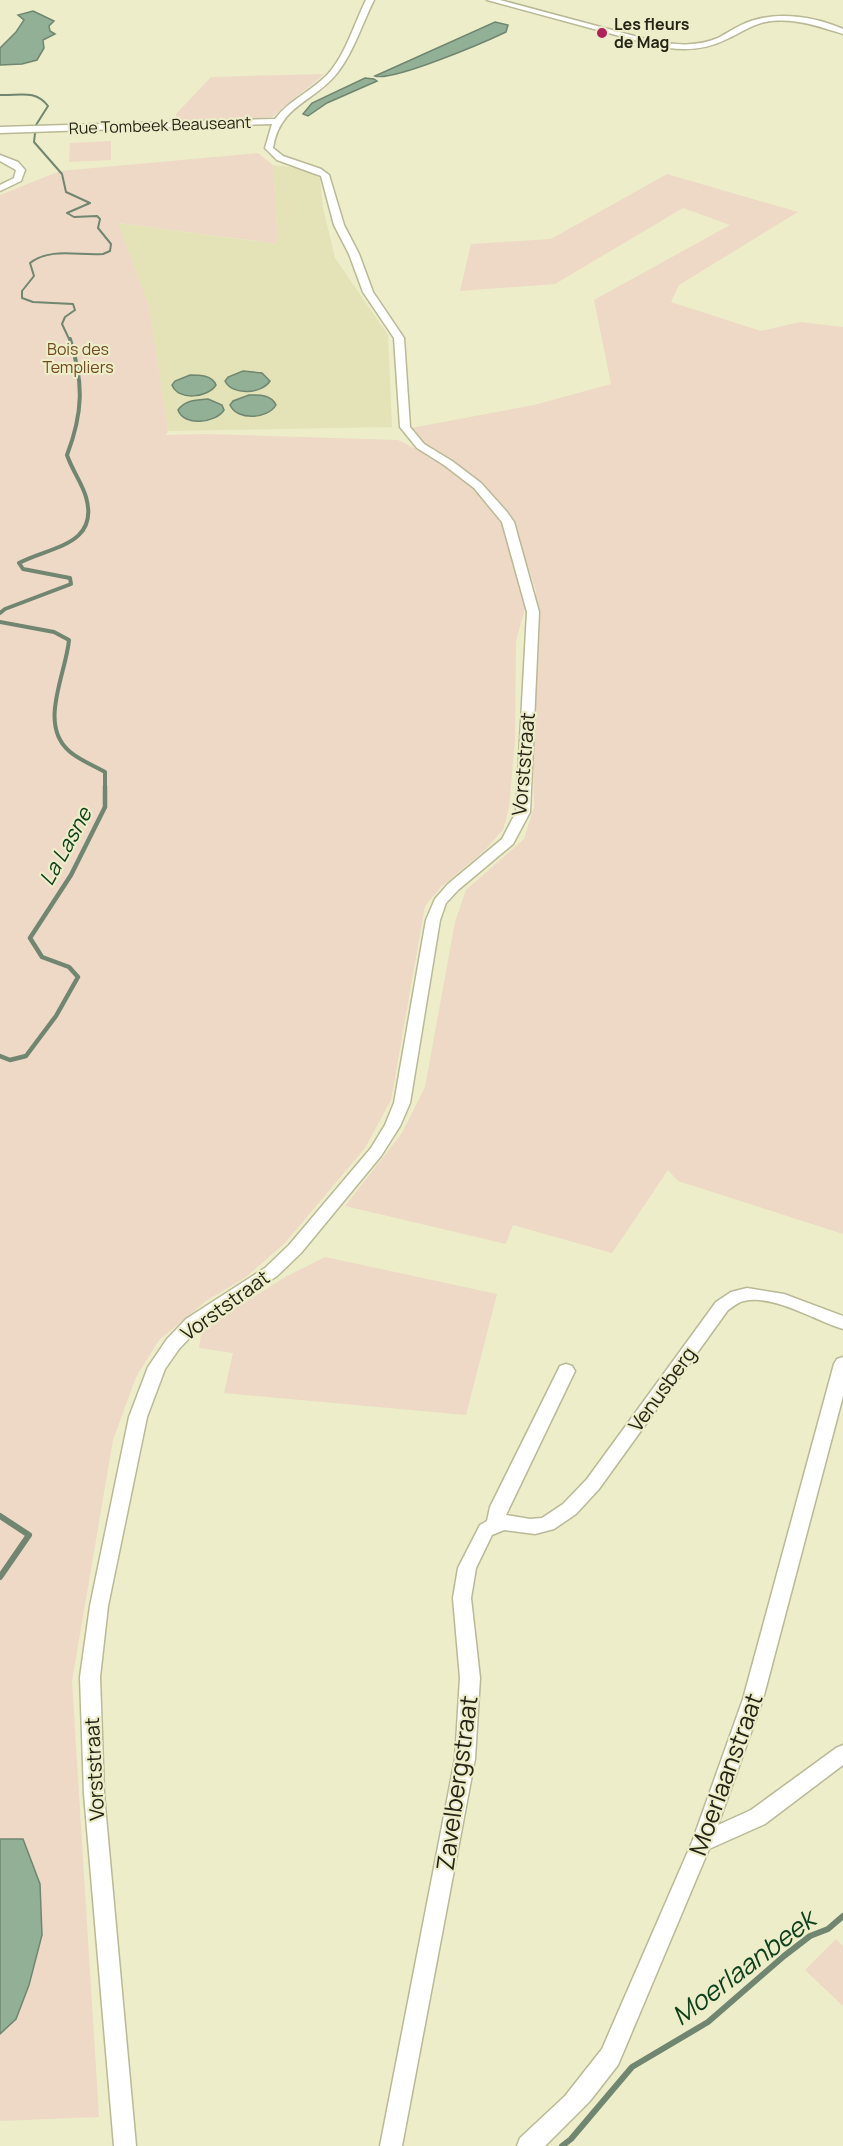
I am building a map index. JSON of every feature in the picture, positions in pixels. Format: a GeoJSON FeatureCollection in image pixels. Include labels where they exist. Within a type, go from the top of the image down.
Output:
{"type":"FeatureCollection","features":[{"type":"Feature","properties":{"kind":"street"},"geometry":{"type":"LineString","coordinates":[[278,120],[294,103],[334,72],[370,0]]}},
{"type":"Feature","properties":{"kind":"street"},"geometry":{"type":"LineString","coordinates":[[491,0],[608,30],[650,44],[672,47],[710,44],[747,25],[767,20],[794,20],[825,24],[843,32]]}},
{"type":"Feature","properties":{"kind":"street","name":"Rue Tombeek Beauseant"},"geometry":{"type":"LineString","coordinates":[[0,130],[278,120]]}},
{"type":"Feature","properties":{"kind":"street","name":"Vorststraat"},"geometry":{"type":"LineString","coordinates":[[125,2146],[94,1794],[90,1677],[99,1606],[138,1418],[157,1368],[173,1344],[192,1324],[271,1272],[295,1249],[376,1152],[392,1126],[402,1103],[433,920],[440,902],[453,887],[508,841],[523,812],[533,612],[512,534],[501,510],[486,495],[454,466],[417,445],[410,436],[405,427],[399,338],[368,292],[354,254],[339,225],[325,175],[311,167],[281,159],[269,148],[272,131],[278,120]]}},
{"type":"Feature","properties":{"kind":"street"},"geometry":{"type":"LineString","coordinates":[[0,158],[15,164],[21,170],[18,178],[0,188]]}},
{"type":"Feature","properties":{"kind":"street","name":"Venusberg"},"geometry":{"type":"LineString","coordinates":[[495,1524],[502,1522],[519,1526],[539,1526],[555,1520],[574,1504],[593,1484],[722,1306],[734,1298],[746,1294],[764,1296],[843,1323]]}},
{"type":"Feature","properties":{"kind":"street","name":"Moerlaanstraat"},"geometry":{"type":"LineString","coordinates":[[528,2146],[557,2122],[591,2086],[610,2057],[702,1842],[753,1699],[843,1364]]}},
{"type":"Feature","properties":{"kind":"street","name":"Zavelbergstraat"},"geometry":{"type":"LineString","coordinates":[[391,2146],[465,1759],[470,1678],[462,1598],[467,1568],[486,1530],[495,1524],[499,1507],[566,1371]]}},
{"type":"Feature","properties":{"kind":"street"},"geometry":{"type":"LineString","coordinates":[[702,1842],[758,1817],[843,1754]]}},
{"type":"Feature","properties":{"kind":"shaded area"},"geometry":{"type":"Polygon","coordinates":[[[33,11],[54,21],[49,26],[50,31],[55,34],[43,40],[44,48],[37,60],[22,64],[0,65],[0,48],[24,20],[18,15],[33,11]]]}},
{"type":"Feature","properties":{"kind":"shaded area"},"geometry":{"type":"Polygon","coordinates":[[[495,22],[508,25],[506,32],[418,67],[400,73],[375,76],[495,22]]]}},
{"type":"Feature","properties":{"kind":"shaded area"},"geometry":{"type":"Polygon","coordinates":[[[365,78],[377,81],[327,103],[308,116],[303,114],[312,103],[365,78]]]}},
{"type":"Feature","properties":{"kind":"shaded area"},"geometry":{"type":"Polygon","coordinates":[[[273,165],[312,172],[320,179],[323,208],[335,258],[388,335],[392,427],[168,431],[149,307],[117,223],[278,244],[273,165]]]}},
{"type":"Feature","properties":{"kind":"shaded area"},"geometry":{"type":"Polygon","coordinates":[[[243,371],[262,373],[270,381],[261,389],[247,392],[234,389],[225,381],[228,377],[243,371]]]}},
{"type":"Feature","properties":{"kind":"shaded area"},"geometry":{"type":"Polygon","coordinates":[[[190,375],[209,377],[216,385],[207,393],[200,395],[180,394],[172,385],[175,381],[190,375]]]}},
{"type":"Feature","properties":{"kind":"shaded area"},"geometry":{"type":"Polygon","coordinates":[[[249,395],[268,397],[276,405],[266,413],[246,416],[239,414],[230,405],[233,401],[249,395]]]}},
{"type":"Feature","properties":{"kind":"shaded area"},"geometry":{"type":"Polygon","coordinates":[[[208,399],[222,405],[224,410],[214,418],[193,421],[181,415],[178,410],[187,402],[208,399]]]}},
{"type":"Feature","properties":{"kind":"shaded area"},"geometry":{"type":"Polygon","coordinates":[[[0,1839],[23,1839],[40,1884],[42,1935],[29,1985],[16,2019],[0,2034],[0,1839]]]}},
{"type":"Feature","properties":{"kind":"green space"},"geometry":{"type":"Polygon","coordinates":[[[324,74],[272,117],[177,123],[176,114],[211,77],[324,74]]]}},
{"type":"Feature","properties":{"kind":"green space"},"geometry":{"type":"Polygon","coordinates":[[[111,141],[111,160],[69,162],[70,143],[111,141]]]}},
{"type":"Feature","properties":{"kind":"green space","name":"Bois des Templiers"},"geometry":{"type":"Polygon","coordinates":[[[258,153],[273,165],[278,244],[118,223],[149,307],[168,431],[166,435],[207,434],[398,440],[432,457],[411,428],[534,405],[611,384],[594,300],[730,225],[683,208],[555,284],[460,291],[471,244],[551,239],[667,174],[798,212],[679,285],[671,302],[761,331],[800,322],[843,327],[843,1234],[678,1181],[668,1170],[612,1253],[513,1225],[506,1244],[345,1206],[402,1133],[425,1087],[455,922],[466,890],[524,839],[534,807],[532,690],[536,591],[512,520],[473,489],[495,509],[504,527],[525,608],[516,641],[515,740],[509,808],[503,830],[484,851],[441,887],[425,906],[391,1100],[365,1148],[285,1243],[246,1277],[206,1301],[159,1340],[136,1377],[113,1440],[72,1681],[99,2117],[0,2121],[0,195],[60,171],[258,153]]]}},
{"type":"Feature","properties":{"kind":"green space"},"geometry":{"type":"Polygon","coordinates":[[[325,1257],[497,1294],[466,1415],[224,1393],[233,1353],[199,1348],[202,1329],[287,1276],[325,1257]]]}},
{"type":"Feature","properties":{"kind":"green space"},"geometry":{"type":"Polygon","coordinates":[[[836,1939],[843,1946],[843,2006],[805,1970],[836,1939]]]}},
{"type":"Feature","properties":{"kind":"waterway","name":"La Lasne"},"geometry":{"type":"LineString","coordinates":[[0,95],[32,95],[48,106],[36,125],[34,142],[62,174],[66,192],[90,203],[67,213],[74,217],[97,216],[100,219],[98,228],[111,244],[110,251],[103,254],[47,255],[30,263],[34,276],[22,291],[22,298],[33,302],[73,304],[75,310],[65,317],[62,324],[70,341]]}},
{"type":"Feature","properties":{"kind":"waterway","name":"La Lasne"},"geometry":{"type":"LineString","coordinates":[[0,613],[5,609],[71,584],[70,578],[23,569],[19,563],[69,542],[86,526],[88,513],[86,497],[67,455],[76,425],[80,398],[78,370],[70,339]]}},
{"type":"Feature","properties":{"kind":"waterway","name":"La Lasne"},"geometry":{"type":"LineString","coordinates":[[0,622],[54,632],[69,640],[56,698],[56,727],[60,740],[69,751],[105,772],[105,807],[71,875],[30,938],[42,957],[69,967],[78,977],[56,1016],[26,1056],[10,1060],[0,1056]]}},
{"type":"Feature","properties":{"kind":"waterway","name":"La Lasne"},"geometry":{"type":"LineString","coordinates":[[0,1516],[29,1535],[0,1577]]}},
{"type":"Feature","properties":{"kind":"waterway","name":"Moerlaanbeek"},"geometry":{"type":"LineString","coordinates":[[562,2146],[571,2139],[632,2067],[708,2022],[784,1956],[810,1936],[828,1929],[843,1916]]}},
{"type":"Feature","properties":{"kind":"place","name":"Les fleurs de Mag"},"geometry":{"type":"Point","coordinates":[602,33]}}]}
